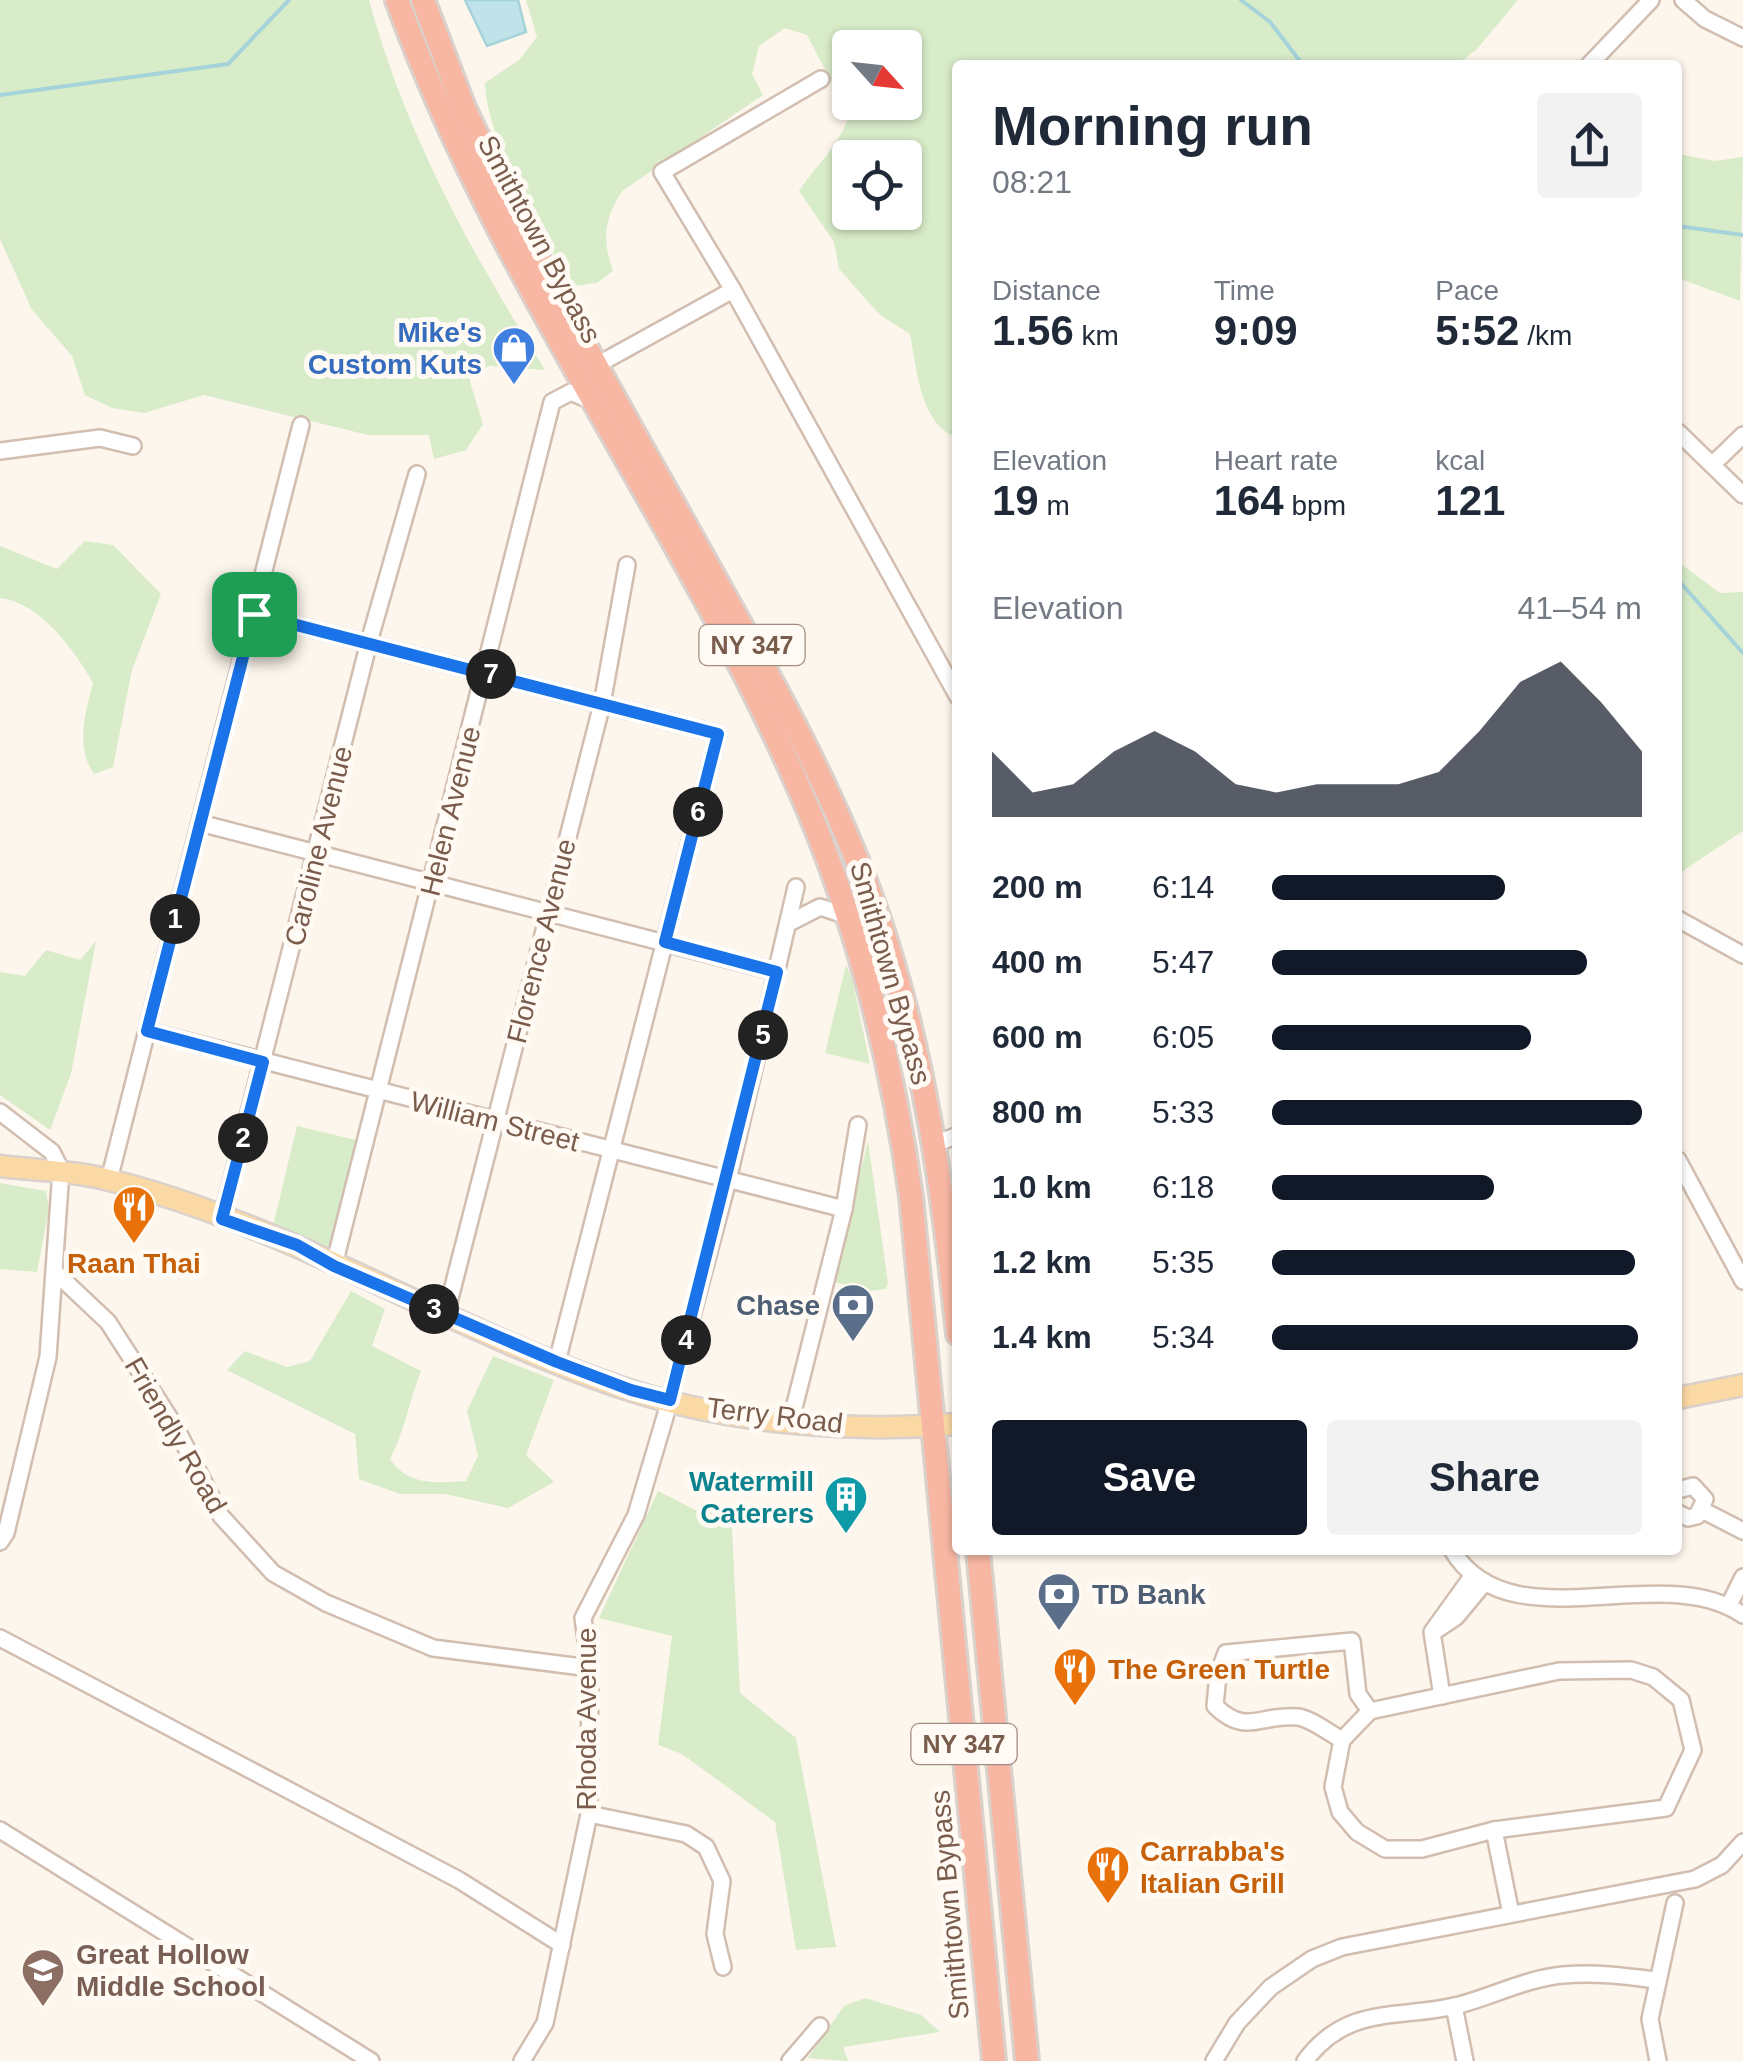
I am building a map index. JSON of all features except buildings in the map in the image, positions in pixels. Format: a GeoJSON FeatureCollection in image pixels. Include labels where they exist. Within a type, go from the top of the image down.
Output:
{"type":"FeatureCollection","features":[{"type":"Feature","properties":{"kind":"highway","name":"Smithtown Bypass"},"geometry":{"type":"LineString","coordinates":[[397,0],[472,178],[767,718],[818,834],[872,999],[900,1124],[946,1425],[952,1504]]}},
{"type":"Feature","properties":{"kind":"highway","name":"Smithtown Bypass"},"geometry":{"type":"LineString","coordinates":[[423,0],[488,162],[796,727],[838,814],[900,984],[935,1144],[952,1284]]}},
{"type":"Feature","properties":{"kind":"highway","name":"Smithtown Bypass"},"geometry":{"type":"LineString","coordinates":[[956,1555],[994,2061]]}},
{"type":"Feature","properties":{"kind":"highway","name":"NY 347"},"geometry":{"type":"LineString","coordinates":[[978,1555],[1027,2061]]}},
{"type":"Feature","properties":{"kind":"main road","name":"Terry Road"},"geometry":{"type":"LineString","coordinates":[[0,1166],[62,1170],[109,1180],[297,1245],[334,1266],[631,1390],[791,1420],[946,1425]]}},
{"type":"Feature","properties":{"kind":"main road"},"geometry":{"type":"LineString","coordinates":[[1682,1397],[1743,1385]]}},
{"type":"Feature","properties":{"kind":"street"},"geometry":{"type":"LineString","coordinates":[[1595,60],[1651,0]]}},
{"type":"Feature","properties":{"kind":"street"},"geometry":{"type":"LineString","coordinates":[[1684,0],[1706,19],[1743,38]]}},
{"type":"Feature","properties":{"kind":"street"},"geometry":{"type":"LineString","coordinates":[[821,79],[662,172],[733,290],[952,686]]}},
{"type":"Feature","properties":{"kind":"street"},"geometry":{"type":"LineString","coordinates":[[597,365],[733,290]]}},
{"type":"Feature","properties":{"kind":"street","name":"Helen Avenue"},"geometry":{"type":"LineString","coordinates":[[334,1266],[552,402],[571,392],[594,402]]}},
{"type":"Feature","properties":{"kind":"street"},"geometry":{"type":"LineString","coordinates":[[109,1180],[301,425]]}},
{"type":"Feature","properties":{"kind":"street"},"geometry":{"type":"LineString","coordinates":[[1712,465],[1743,435]]}},
{"type":"Feature","properties":{"kind":"street"},"geometry":{"type":"LineString","coordinates":[[1682,436],[1743,494]]}},
{"type":"Feature","properties":{"kind":"street"},"geometry":{"type":"LineString","coordinates":[[0,451],[100,438],[133,446]]}},
{"type":"Feature","properties":{"kind":"street","name":"Caroline Avenue"},"geometry":{"type":"LineString","coordinates":[[222,1219],[369,642],[417,474]]}},
{"type":"Feature","properties":{"kind":"street","name":"Florence Avenue"},"geometry":{"type":"LineString","coordinates":[[446,1314],[602,704],[626,565]]}},
{"type":"Feature","properties":{"kind":"street"},"geometry":{"type":"LineString","coordinates":[[254,614],[718,734],[557,1362]]}},
{"type":"Feature","properties":{"kind":"street"},"geometry":{"type":"LineString","coordinates":[[200,824],[777,972]]}},
{"type":"Feature","properties":{"kind":"street","name":"Rhoda Avenue"},"geometry":{"type":"LineString","coordinates":[[522,2061],[545,2023],[589,1814],[590,1668],[583,1618],[636,1515],[670,1400],[728,1180],[796,886]]}},
{"type":"Feature","properties":{"kind":"street"},"geometry":{"type":"LineString","coordinates":[[789,923],[820,907],[847,916]]}},
{"type":"Feature","properties":{"kind":"street"},"geometry":{"type":"LineString","coordinates":[[1682,921],[1743,955]]}},
{"type":"Feature","properties":{"kind":"street","name":"William Street"},"geometry":{"type":"LineString","coordinates":[[147,1031],[844,1209]]}},
{"type":"Feature","properties":{"kind":"street"},"geometry":{"type":"LineString","coordinates":[[0,1112],[52,1152],[62,1170],[48,1356],[6,1532],[0,1542]]}},
{"type":"Feature","properties":{"kind":"street"},"geometry":{"type":"LineString","coordinates":[[791,1420],[844,1209],[858,1125]]}},
{"type":"Feature","properties":{"kind":"street"},"geometry":{"type":"LineString","coordinates":[[935,1144],[952,1137]]}},
{"type":"Feature","properties":{"kind":"street"},"geometry":{"type":"LineString","coordinates":[[1682,1167],[1741,1273]]}},
{"type":"Feature","properties":{"kind":"street","name":"Friendly Road"},"geometry":{"type":"LineString","coordinates":[[54,1272],[108,1322],[176,1428],[221,1516],[273,1573],[326,1604],[433,1648],[590,1668]]}},
{"type":"Feature","properties":{"kind":"street"},"geometry":{"type":"LineString","coordinates":[[1682,1489],[1693,1486],[1701,1490],[1702,1510]]}},
{"type":"Feature","properties":{"kind":"street"},"geometry":{"type":"LineString","coordinates":[[1682,1516],[1688,1518],[1702,1510]]}},
{"type":"Feature","properties":{"kind":"street"},"geometry":{"type":"LineString","coordinates":[[1702,1510],[1743,1531]]}},
{"type":"Feature","properties":{"kind":"street"},"geometry":{"type":"LineString","coordinates":[[1457,1555],[1479,1578],[1515,1595],[1694,1595],[1729,1605],[1743,1615]]}},
{"type":"Feature","properties":{"kind":"street"},"geometry":{"type":"LineString","coordinates":[[1729,1605],[1743,1577]]}},
{"type":"Feature","properties":{"kind":"street"},"geometry":{"type":"LineString","coordinates":[[1442,1696],[1432,1632],[1456,1617],[1479,1578]]}},
{"type":"Feature","properties":{"kind":"street"},"geometry":{"type":"LineString","coordinates":[[0,1638],[459,1880],[562,1945]]}},
{"type":"Feature","properties":{"kind":"street"},"geometry":{"type":"LineString","coordinates":[[1342,1740],[1301,1717],[1239,1724],[1228,1719],[1214,1706],[1226,1653],[1352,1641],[1358,1694],[1370,1711]]}},
{"type":"Feature","properties":{"kind":"street"},"geometry":{"type":"LineString","coordinates":[[1631,1670],[1653,1677],[1680,1700],[1693,1750],[1666,1808],[1494,1830],[1422,1849],[1385,1849],[1356,1832],[1340,1812],[1333,1787],[1342,1740],[1370,1711],[1559,1671],[1631,1670]]}},
{"type":"Feature","properties":{"kind":"street"},"geometry":{"type":"LineString","coordinates":[[589,1814],[686,1834],[706,1847],[717,1862],[722,1881],[715,1934],[723,1967]]}},
{"type":"Feature","properties":{"kind":"street"},"geometry":{"type":"LineString","coordinates":[[0,1830],[371,2061]]}},
{"type":"Feature","properties":{"kind":"street"},"geometry":{"type":"LineString","coordinates":[[1494,1830],[1511,1914]]}},
{"type":"Feature","properties":{"kind":"street"},"geometry":{"type":"LineString","coordinates":[[1214,2061],[1248,2009],[1312,1959],[1375,1939],[1695,1879],[1722,1865],[1743,1842]]}},
{"type":"Feature","properties":{"kind":"street"},"geometry":{"type":"LineString","coordinates":[[1658,2061],[1650,2019],[1655,1980],[1675,1903]]}},
{"type":"Feature","properties":{"kind":"street"},"geometry":{"type":"LineString","coordinates":[[1305,2061],[1343,2028],[1376,2013],[1454,2006],[1560,1975],[1610,1974],[1655,1980]]}},
{"type":"Feature","properties":{"kind":"street"},"geometry":{"type":"LineString","coordinates":[[1454,2006],[1466,2061]]}},
{"type":"Feature","properties":{"kind":"street"},"geometry":{"type":"LineString","coordinates":[[790,2061],[820,2026]]}},
{"type":"Feature","properties":{"kind":"green space"},"geometry":{"type":"Polygon","coordinates":[[[0,0],[369,0],[421,145],[491,281],[545,370],[489,366],[468,375],[483,424],[466,450],[434,459],[429,435],[368,435],[204,395],[144,413],[112,408],[85,395],[72,356],[32,310],[0,239],[0,0]]]}},
{"type":"Feature","properties":{"kind":"green space"},"geometry":{"type":"Polygon","coordinates":[[[526,0],[1518,0],[1476,50],[1463,60],[952,60],[952,434],[935,421],[922,394],[910,334],[880,315],[839,269],[834,242],[799,191],[832,149],[832,230],[922,230],[922,140],[837,140],[848,120],[922,120],[922,30],[832,30],[832,83],[807,35],[785,28],[759,46],[752,74],[763,95],[622,191],[611,211],[607,230],[613,271],[597,283],[573,286],[505,159],[485,83],[519,60],[537,37],[526,0]]]}},
{"type":"Feature","properties":{"kind":"green space"},"geometry":{"type":"Polygon","coordinates":[[[1682,155],[1714,161],[1743,157],[1740,301],[1682,279],[1682,155]]]}},
{"type":"Feature","properties":{"kind":"green space"},"geometry":{"type":"Polygon","coordinates":[[[85,541],[113,545],[161,594],[132,670],[113,767],[94,774],[83,741],[93,683],[66,643],[42,618],[15,601],[0,598],[0,546],[57,569],[85,541]]]}},
{"type":"Feature","properties":{"kind":"green space"},"geometry":{"type":"Polygon","coordinates":[[[1682,565],[1720,593],[1743,592],[1743,831],[1682,871],[1682,565]]]}},
{"type":"Feature","properties":{"kind":"green space"},"geometry":{"type":"Polygon","coordinates":[[[96,941],[71,1074],[50,1130],[0,1095],[0,972],[25,976],[46,950],[80,960],[96,941]]]}},
{"type":"Feature","properties":{"kind":"green space"},"geometry":{"type":"Polygon","coordinates":[[[846,965],[852,978],[870,1064],[825,1053],[846,965]]]}},
{"type":"Feature","properties":{"kind":"green space"},"geometry":{"type":"Polygon","coordinates":[[[297,1126],[360,1141],[330,1252],[273,1226],[297,1126]]]}},
{"type":"Feature","properties":{"kind":"green space"},"geometry":{"type":"Polygon","coordinates":[[[868,1141],[888,1283],[886,1289],[870,1291],[834,1282],[868,1141]]]}},
{"type":"Feature","properties":{"kind":"green space"},"geometry":{"type":"Polygon","coordinates":[[[0,1183],[46,1191],[49,1209],[37,1272],[0,1269],[0,1183]]]}},
{"type":"Feature","properties":{"kind":"green space"},"geometry":{"type":"Polygon","coordinates":[[[351,1291],[385,1309],[372,1346],[421,1371],[390,1459],[397,1468],[424,1481],[466,1481],[478,1456],[467,1411],[493,1356],[554,1380],[526,1455],[554,1482],[508,1508],[445,1494],[400,1494],[359,1479],[355,1434],[227,1370],[245,1351],[287,1367],[310,1361],[351,1291]]]}},
{"type":"Feature","properties":{"kind":"green space"},"geometry":{"type":"Polygon","coordinates":[[[658,1491],[695,1510],[731,1507],[740,1693],[796,1738],[836,1947],[796,1950],[775,1822],[682,1754],[658,1745],[672,1636],[599,1618],[658,1491]]]}},
{"type":"Feature","properties":{"kind":"green space"},"geometry":{"type":"Polygon","coordinates":[[[865,1998],[921,2015],[940,2032],[843,2047],[848,2061],[808,2058],[844,2006],[865,1998]]]}},
{"type":"Feature","properties":{"kind":"water"},"geometry":{"type":"Polygon","coordinates":[[[465,0],[518,0],[526,32],[487,46],[465,0]]]}},
{"type":"Feature","properties":{"kind":"waterway"},"geometry":{"type":"LineString","coordinates":[[0,95],[228,64],[289,0]]}},
{"type":"Feature","properties":{"kind":"waterway"},"geometry":{"type":"LineString","coordinates":[[1241,0],[1270,22],[1299,60]]}},
{"type":"Feature","properties":{"kind":"waterway"},"geometry":{"type":"LineString","coordinates":[[1682,227],[1743,235]]}},
{"type":"Feature","properties":{"kind":"waterway"},"geometry":{"type":"LineString","coordinates":[[1682,584],[1743,653]]}},
{"type":"Feature","properties":{"kind":"place","name":"Mike's Custom Kuts"},"geometry":{"type":"Point","coordinates":[514,386]}},
{"type":"Feature","properties":{"kind":"place","name":"Raan Thai"},"geometry":{"type":"Point","coordinates":[134,1245]}},
{"type":"Feature","properties":{"kind":"place","name":"Chase"},"geometry":{"type":"Point","coordinates":[853,1343]}},
{"type":"Feature","properties":{"kind":"place","name":"Watermill Caterers"},"geometry":{"type":"Point","coordinates":[846,1535]}},
{"type":"Feature","properties":{"kind":"place","name":"TD Bank"},"geometry":{"type":"Point","coordinates":[1059,1632]}},
{"type":"Feature","properties":{"kind":"place","name":"The Green Turtle"},"geometry":{"type":"Point","coordinates":[1075,1707]}},
{"type":"Feature","properties":{"kind":"place","name":"Carrabba's Italian Grill"},"geometry":{"type":"Point","coordinates":[1108,1905]}},
{"type":"Feature","properties":{"kind":"place","name":"Great Hollow Middle School"},"geometry":{"type":"Point","coordinates":[43,2008]}},
{"type":"Feature","properties":{"kind":"route"},"geometry":{"type":"LineString","coordinates":[[254,614],[718,734],[665,942],[777,972],[670,1400],[557,1362],[334,1266],[297,1245],[222,1219],[263,1062],[147,1031],[254,614]]}}]}
